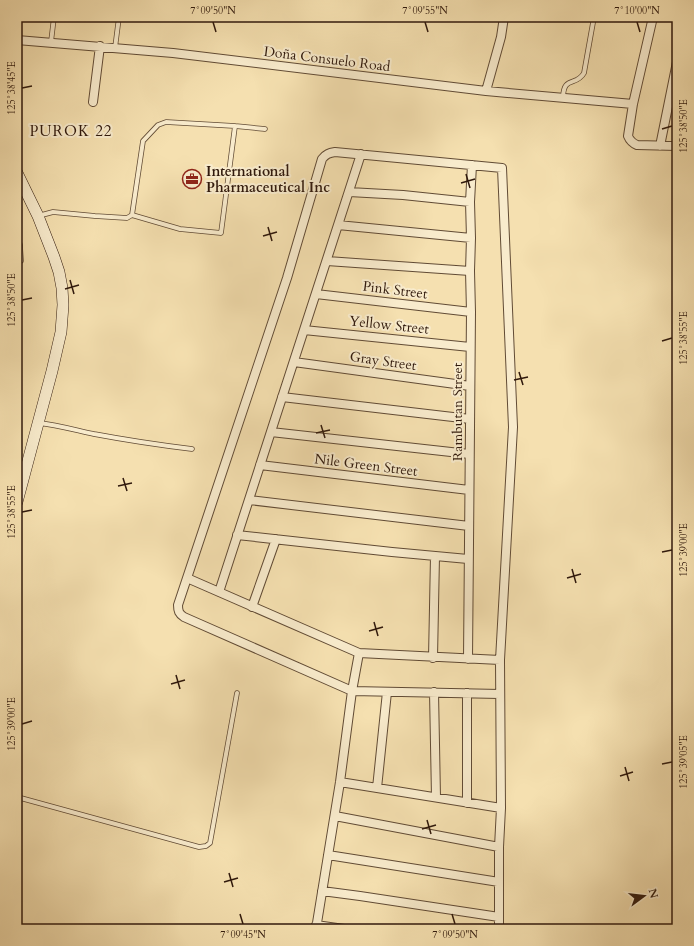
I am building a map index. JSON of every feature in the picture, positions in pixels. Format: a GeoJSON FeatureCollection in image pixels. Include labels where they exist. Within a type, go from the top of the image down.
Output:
{"type":"FeatureCollection","features":[{"type":"Feature","properties":{"kind":"street"},"geometry":{"type":"LineString","coordinates":[[486,91],[501,36],[504,17]]}},
{"type":"Feature","properties":{"kind":"street"},"geometry":{"type":"LineString","coordinates":[[653,17],[633,104],[628,136],[632,144],[677,146]]}},
{"type":"Feature","properties":{"kind":"street","name":"Doña Consuelo Road"},"geometry":{"type":"LineString","coordinates":[[17,40],[173,53],[486,91],[633,104]]}},
{"type":"Feature","properties":{"kind":"street"},"geometry":{"type":"LineString","coordinates":[[93,102],[100,46]]}},
{"type":"Feature","properties":{"kind":"street"},"geometry":{"type":"LineString","coordinates":[[660,146],[677,62]]}},
{"type":"Feature","properties":{"kind":"street"},"geometry":{"type":"LineString","coordinates":[[499,929],[499,847],[501,808],[500,660],[513,427],[502,168],[361,154],[335,152],[328,153],[322,159],[287,278],[187,578],[178,606],[178,611],[184,617],[352,691],[500,694]]}},
{"type":"Feature","properties":{"kind":"street"},"geometry":{"type":"LineString","coordinates":[[219,592],[361,154]]}},
{"type":"Feature","properties":{"kind":"street","name":"Rambutan Street"},"geometry":{"type":"LineString","coordinates":[[468,658],[471,312],[470,202],[472,165]]}},
{"type":"Feature","properties":{"kind":"street"},"geometry":{"type":"LineString","coordinates":[[17,173],[38,216],[54,257],[59,272],[63,305],[61,332],[52,371],[17,502]]}},
{"type":"Feature","properties":{"kind":"street"},"geometry":{"type":"LineString","coordinates":[[349,192],[403,195],[470,202]]}},
{"type":"Feature","properties":{"kind":"street"},"geometry":{"type":"LineString","coordinates":[[338,225],[471,238]]}},
{"type":"Feature","properties":{"kind":"street"},"geometry":{"type":"LineString","coordinates":[[327,260],[470,271]]}},
{"type":"Feature","properties":{"kind":"street","name":"Pink Street"},"geometry":{"type":"LineString","coordinates":[[316,294],[471,312]]}},
{"type":"Feature","properties":{"kind":"street","name":"Yellow Street"},"geometry":{"type":"LineString","coordinates":[[304,330],[470,347]]}},
{"type":"Feature","properties":{"kind":"street","name":"Gray Street"},"geometry":{"type":"LineString","coordinates":[[294,362],[470,386]]}},
{"type":"Feature","properties":{"kind":"street"},"geometry":{"type":"LineString","coordinates":[[282,397],[470,419]]}},
{"type":"Feature","properties":{"kind":"street"},"geometry":{"type":"LineString","coordinates":[[271,432],[469,454]]}},
{"type":"Feature","properties":{"kind":"street","name":"Nile Green Street"},"geometry":{"type":"LineString","coordinates":[[260,465],[469,490]]}},
{"type":"Feature","properties":{"kind":"street"},"geometry":{"type":"LineString","coordinates":[[249,500],[469,526]]}},
{"type":"Feature","properties":{"kind":"street"},"geometry":{"type":"LineString","coordinates":[[237,535],[435,556],[468,558]]}},
{"type":"Feature","properties":{"kind":"street"},"geometry":{"type":"LineString","coordinates":[[252,607],[276,539]]}},
{"type":"Feature","properties":{"kind":"street"},"geometry":{"type":"LineString","coordinates":[[433,658],[435,556]]}},
{"type":"Feature","properties":{"kind":"street"},"geometry":{"type":"LineString","coordinates":[[187,578],[359,653],[433,658],[500,660]]}},
{"type":"Feature","properties":{"kind":"street"},"geometry":{"type":"LineString","coordinates":[[344,929],[316,927],[335,816],[352,691],[359,653]]}},
{"type":"Feature","properties":{"kind":"street"},"geometry":{"type":"LineString","coordinates":[[377,788],[387,692]]}},
{"type":"Feature","properties":{"kind":"street"},"geometry":{"type":"LineString","coordinates":[[434,692],[436,797]]}},
{"type":"Feature","properties":{"kind":"street"},"geometry":{"type":"LineString","coordinates":[[467,693],[467,803]]}},
{"type":"Feature","properties":{"kind":"street"},"geometry":{"type":"LineString","coordinates":[[340,782],[501,808]]}},
{"type":"Feature","properties":{"kind":"street"},"geometry":{"type":"LineString","coordinates":[[335,816],[499,847]]}},
{"type":"Feature","properties":{"kind":"street"},"geometry":{"type":"LineString","coordinates":[[328,854],[499,882]]}},
{"type":"Feature","properties":{"kind":"street"},"geometry":{"type":"LineString","coordinates":[[322,891],[499,917]]}},
{"type":"Feature","properties":{"kind":"lane"},"geometry":{"type":"LineString","coordinates":[[51,42],[54,17]]}},
{"type":"Feature","properties":{"kind":"lane"},"geometry":{"type":"LineString","coordinates":[[114,48],[119,17]]}},
{"type":"Feature","properties":{"kind":"lane"},"geometry":{"type":"LineString","coordinates":[[563,98],[563,91],[568,82],[577,80],[582,77],[584,73],[594,17]]}},
{"type":"Feature","properties":{"kind":"lane"},"geometry":{"type":"LineString","coordinates":[[132,215],[143,141],[158,125],[166,122],[265,129]]}},
{"type":"Feature","properties":{"kind":"lane"},"geometry":{"type":"LineString","coordinates":[[38,216],[53,212],[127,218],[132,215],[180,229],[221,233],[235,126]]}},
{"type":"Feature","properties":{"kind":"lane"},"geometry":{"type":"LineString","coordinates":[[17,234],[20,245],[21,261]]}},
{"type":"Feature","properties":{"kind":"lane"},"geometry":{"type":"LineString","coordinates":[[38,423],[146,443],[192,449]]}},
{"type":"Feature","properties":{"kind":"lane"},"geometry":{"type":"LineString","coordinates":[[17,797],[199,847],[206,846],[210,843],[237,693]]}},
{"type":"Feature","properties":{"kind":"place","name":"International Pharmaceutical Inc"},"geometry":{"type":"Point","coordinates":[192,179]}},
{"type":"Feature","properties":{"kind":"district","name":"PUROK 22"},"geometry":{"type":"Point","coordinates":[71,131]}}]}
